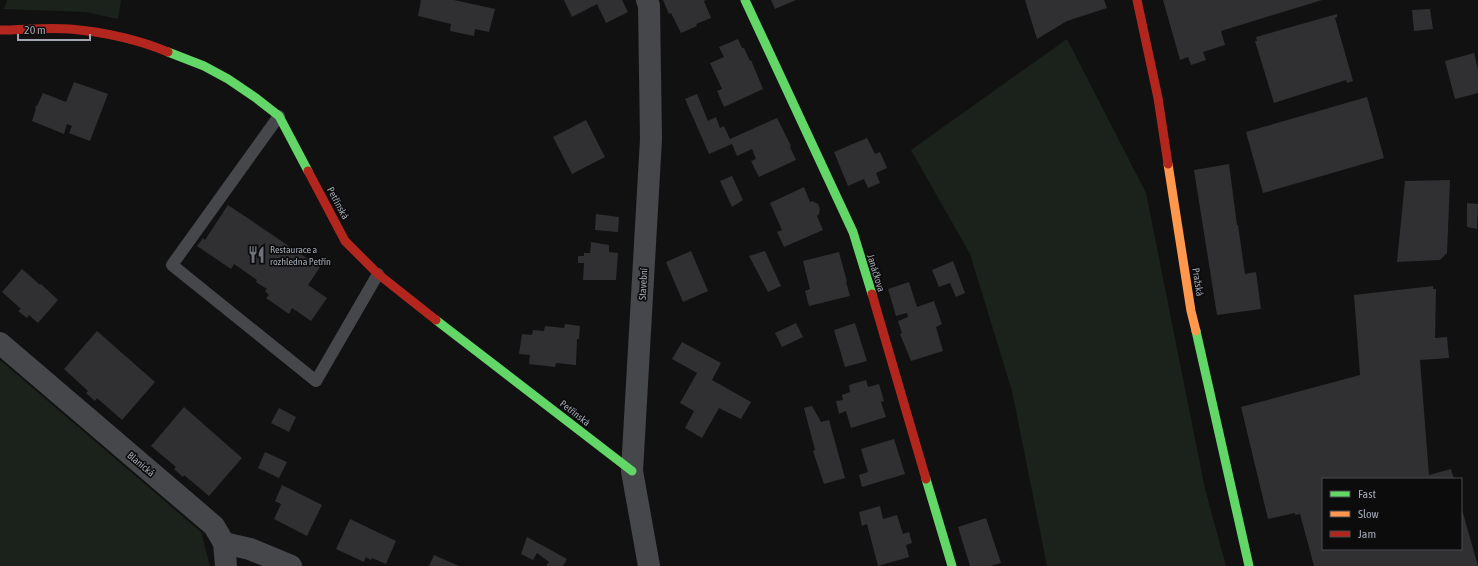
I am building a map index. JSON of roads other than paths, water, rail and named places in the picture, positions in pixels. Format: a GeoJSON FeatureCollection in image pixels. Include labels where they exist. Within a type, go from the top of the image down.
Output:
{"type":"FeatureCollection","features":[{"type":"Feature","properties":{"kind":"street","name":"Stavební"},"geometry":{"type":"LineString","coordinates":[[647,0],[649,14],[651,139],[632,471],[649,566]]}},
{"type":"Feature","properties":{"kind":"street","name":"Janáčkova"},"geometry":{"type":"LineString","coordinates":[[745,0],[853,232],[952,566]]}},
{"type":"Feature","properties":{"kind":"street","name":"Pražská"},"geometry":{"type":"LineString","coordinates":[[1136,0],[1158,98],[1191,311],[1249,566]]}},
{"type":"Feature","properties":{"kind":"street","name":"Petřínská"},"geometry":{"type":"LineString","coordinates":[[0,30],[76,30],[97,32],[125,38],[152,45],[204,66],[228,80],[279,116],[345,241],[378,274],[632,471]]}},
{"type":"Feature","properties":{"kind":"street","name":"Blanická"},"geometry":{"type":"LineString","coordinates":[[0,343],[214,526],[224,544]]}},
{"type":"Feature","properties":{"kind":"street"},"geometry":{"type":"LineString","coordinates":[[226,566],[224,544],[250,549],[291,566]]}},
{"type":"Feature","properties":{"kind":"lane"},"geometry":{"type":"LineString","coordinates":[[279,116],[172,265],[316,381],[378,274]]}},
{"type":"Feature","properties":{"kind":"place","name":"Restaurace a rozhledna Petřín"},"geometry":{"type":"Point","coordinates":[257,255]}}]}
